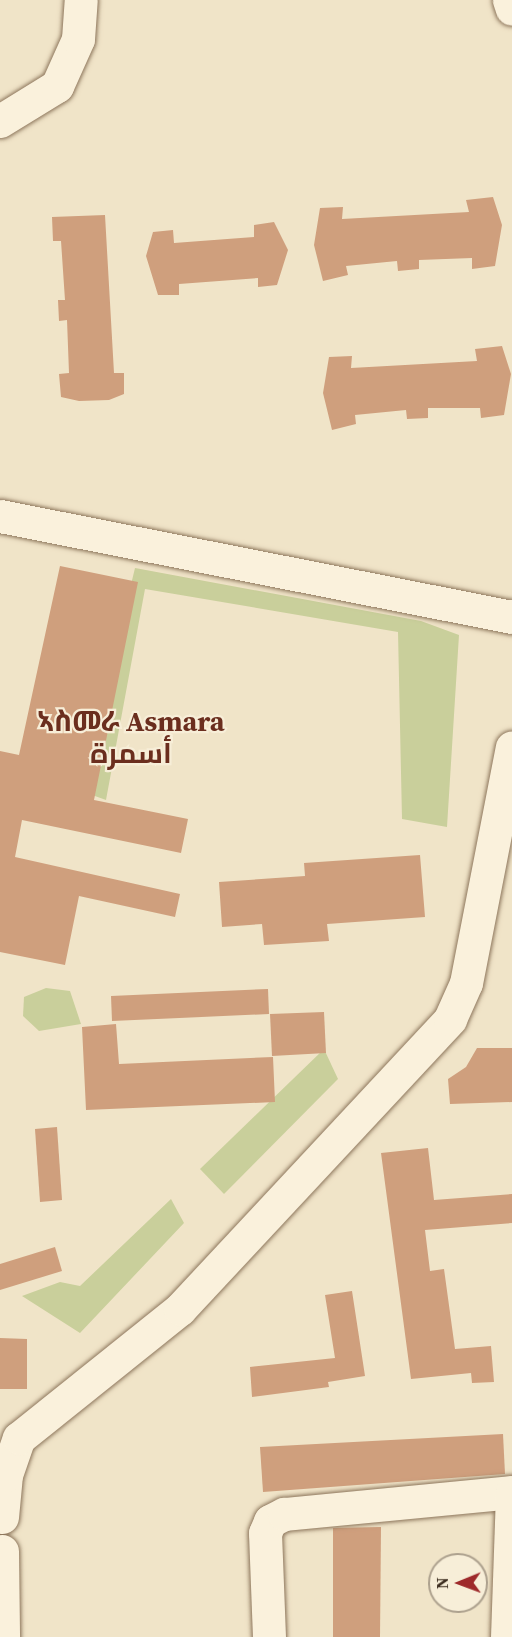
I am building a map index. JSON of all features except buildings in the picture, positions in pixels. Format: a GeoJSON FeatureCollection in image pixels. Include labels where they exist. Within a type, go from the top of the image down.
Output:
{"type":"FeatureCollection","features":[{"type":"Feature","properties":{"kind":"street"},"geometry":{"type":"LineString","coordinates":[[0,121],[57,86],[78,39],[81,0]]}},
{"type":"Feature","properties":{"kind":"street"},"geometry":{"type":"LineString","coordinates":[[509,0],[512,9]]}},
{"type":"Feature","properties":{"kind":"street"},"geometry":{"type":"LineString","coordinates":[[0,516],[512,617]]}},
{"type":"Feature","properties":{"kind":"street"},"geometry":{"type":"LineString","coordinates":[[2,1624],[1,1515],[10,1439],[180,1309],[450,1019],[466,983],[512,747]]}},
{"type":"Feature","properties":{"kind":"street"},"geometry":{"type":"LineString","coordinates":[[269,1637],[265,1533],[270,1521],[284,1514],[512,1492],[507,1637]]}},
{"type":"Feature","properties":{"kind":"green space"},"geometry":{"type":"Polygon","coordinates":[[[135,568],[421,621],[459,635],[447,827],[402,819],[398,632],[145,589],[106,800],[81,791],[135,568]]]}},
{"type":"Feature","properties":{"kind":"green space"},"geometry":{"type":"Polygon","coordinates":[[[46,988],[70,991],[81,1024],[39,1031],[23,1016],[24,997],[46,988]]]}},
{"type":"Feature","properties":{"kind":"green space"},"geometry":{"type":"Polygon","coordinates":[[[324,1049],[338,1079],[224,1194],[200,1169],[324,1049]]]}},
{"type":"Feature","properties":{"kind":"green space"},"geometry":{"type":"Polygon","coordinates":[[[171,1199],[184,1223],[80,1333],[22,1296],[60,1282],[80,1286],[171,1199]]]}},
{"type":"Feature","properties":{"kind":"district","name":"ኣስመራ Asmara أسمرة"},"geometry":{"type":"Point","coordinates":[131,737]}}]}
